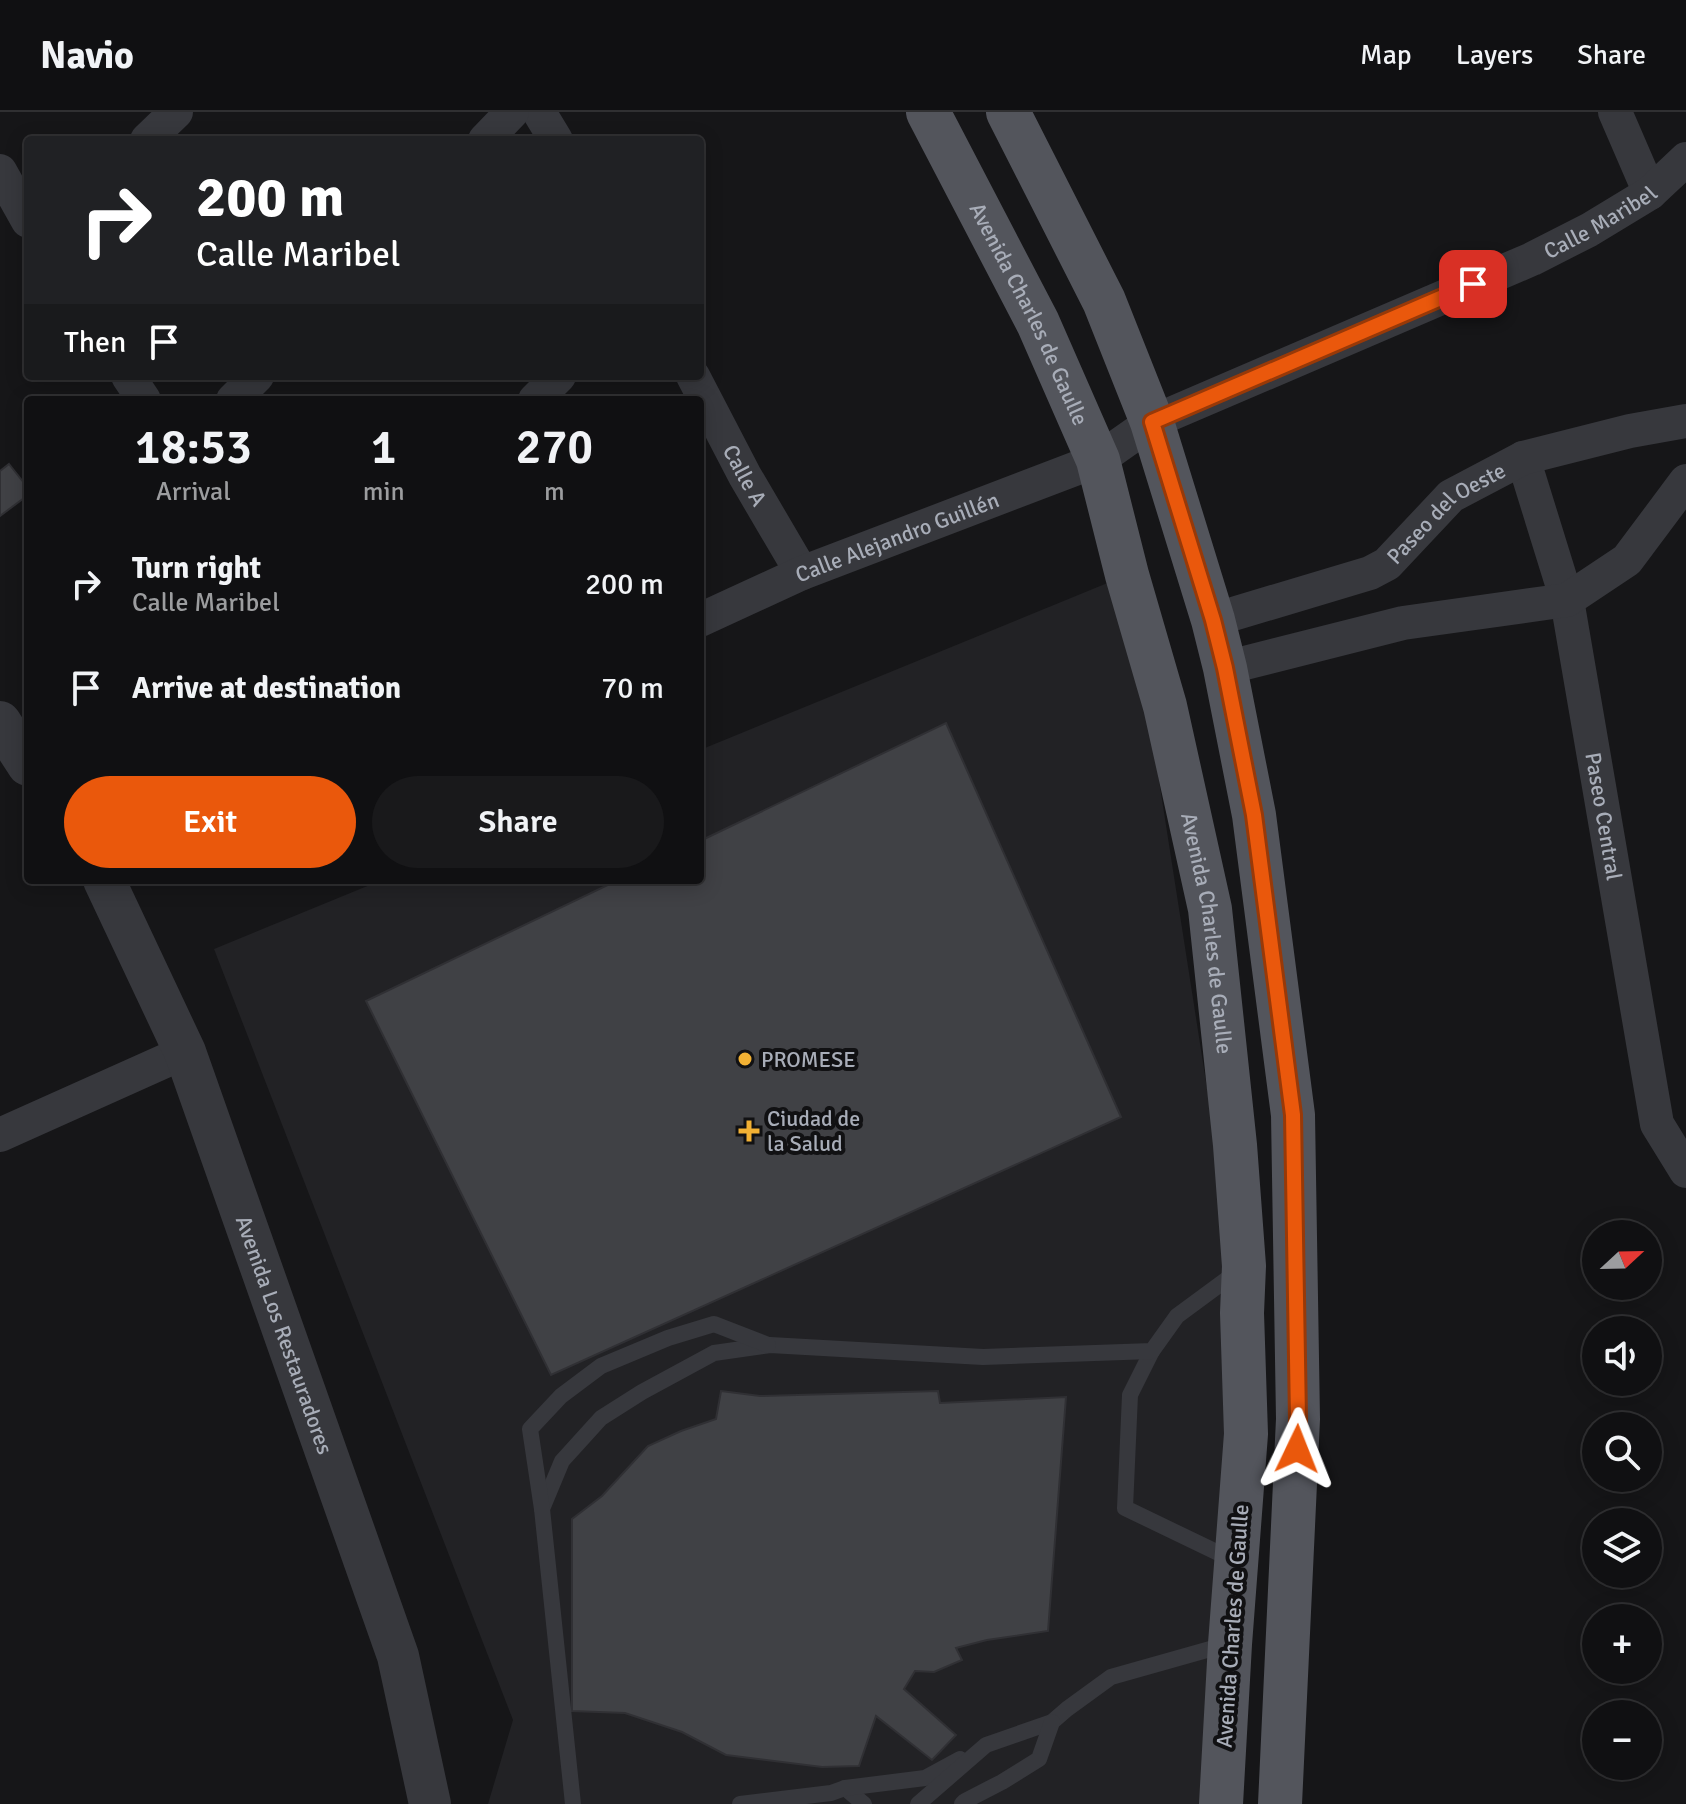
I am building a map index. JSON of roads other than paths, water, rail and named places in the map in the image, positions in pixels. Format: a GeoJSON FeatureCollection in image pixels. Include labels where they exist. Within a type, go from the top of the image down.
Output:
{"type":"FeatureCollection","features":[{"type":"Feature","properties":{"kind":"main road","name":"Avenida Charles de Gaulle"},"geometry":{"type":"LineString","coordinates":[[928,112],[1038,323],[1098,460],[1165,706],[1210,909],[1235,1145],[1244,1266],[1242,1313],[1246,1434],[1221,1804]]}},
{"type":"Feature","properties":{"kind":"main road"},"geometry":{"type":"LineString","coordinates":[[1008,112],[1104,301],[1152,422],[1213,620],[1254,815],[1293,1115],[1298,1419],[1280,1804]]}},
{"type":"Feature","properties":{"kind":"street"},"geometry":{"type":"LineString","coordinates":[[151,136],[176,112]]}},
{"type":"Feature","properties":{"kind":"street"},"geometry":{"type":"LineString","coordinates":[[489,136],[512,112]]}},
{"type":"Feature","properties":{"kind":"street"},"geometry":{"type":"LineString","coordinates":[[539,112],[554,136]]}},
{"type":"Feature","properties":{"kind":"street"},"geometry":{"type":"LineString","coordinates":[[1615,112],[1650,193]]}},
{"type":"Feature","properties":{"kind":"street","name":"Calle Maribel"},"geometry":{"type":"LineString","coordinates":[[1098,460],[1152,422],[1532,259],[1589,230],[1650,193],[1686,159]]}},
{"type":"Feature","properties":{"kind":"street"},"geometry":{"type":"LineString","coordinates":[[0,171],[24,214]]}},
{"type":"Feature","properties":{"kind":"street"},"geometry":{"type":"LineString","coordinates":[[237,396],[253,380]]}},
{"type":"Feature","properties":{"kind":"street"},"geometry":{"type":"LineString","coordinates":[[539,396],[555,380]]}},
{"type":"Feature","properties":{"kind":"street","name":"Calle A"},"geometry":{"type":"LineString","coordinates":[[704,397],[745,476],[802,573]]}},
{"type":"Feature","properties":{"kind":"street","name":"Paseo del Oeste"},"geometry":{"type":"LineString","coordinates":[[1213,620],[1370,573],[1387,564],[1451,496],[1523,458],[1630,431],[1686,421]]}},
{"type":"Feature","properties":{"kind":"street","name":"Paseo Central"},"geometry":{"type":"LineString","coordinates":[[1523,458],[1567,600],[1657,1124],[1686,1171]]}},
{"type":"Feature","properties":{"kind":"street","name":"Calle Alejandro Guillén"},"geometry":{"type":"LineString","coordinates":[[704,618],[802,573],[1098,460]]}},
{"type":"Feature","properties":{"kind":"street"},"geometry":{"type":"LineString","coordinates":[[1225,668],[1403,623],[1567,600],[1627,560],[1686,481]]}},
{"type":"Feature","properties":{"kind":"street"},"geometry":{"type":"LineString","coordinates":[[0,722],[24,759]]}},
{"type":"Feature","properties":{"kind":"street","name":"Avenida Los Restauradores"},"geometry":{"type":"LineString","coordinates":[[111,884],[185,1052],[398,1656],[430,1804]]}},
{"type":"Feature","properties":{"kind":"street"},"geometry":{"type":"LineString","coordinates":[[0,1135],[185,1052]]}},
{"type":"Feature","properties":{"kind":"lane"},"geometry":{"type":"LineString","coordinates":[[1236,1561],[1125,1508],[1130,1395],[1152,1351],[1177,1316],[1244,1266]]}},
{"type":"Feature","properties":{"kind":"lane"},"geometry":{"type":"LineString","coordinates":[[573,1804],[542,1509],[530,1429],[561,1396],[601,1366],[668,1338],[714,1324],[770,1345]]}},
{"type":"Feature","properties":{"kind":"lane"},"geometry":{"type":"LineString","coordinates":[[542,1509],[562,1461],[601,1418],[714,1353],[770,1345],[983,1357],[1152,1351]]}},
{"type":"Feature","properties":{"kind":"lane"},"geometry":{"type":"LineString","coordinates":[[740,1804],[836,1795],[925,1778],[986,1745],[1052,1722],[1111,1677],[1230,1644]]}},
{"type":"Feature","properties":{"kind":"lane"},"geometry":{"type":"LineString","coordinates":[[962,1804],[1039,1759],[1052,1722]]}},
{"type":"Feature","properties":{"kind":"lane"},"geometry":{"type":"LineString","coordinates":[[918,1804],[986,1745]]}},
{"type":"Feature","properties":{"kind":"lane"},"geometry":{"type":"LineString","coordinates":[[836,1795],[864,1804]]}},
{"type":"Feature","properties":{"kind":"place","name":"PROMESE"},"geometry":{"type":"Point","coordinates":[745,1059]}},
{"type":"Feature","properties":{"kind":"place","name":"Ciudad de la Salud"},"geometry":{"type":"Point","coordinates":[749,1131]}}]}
